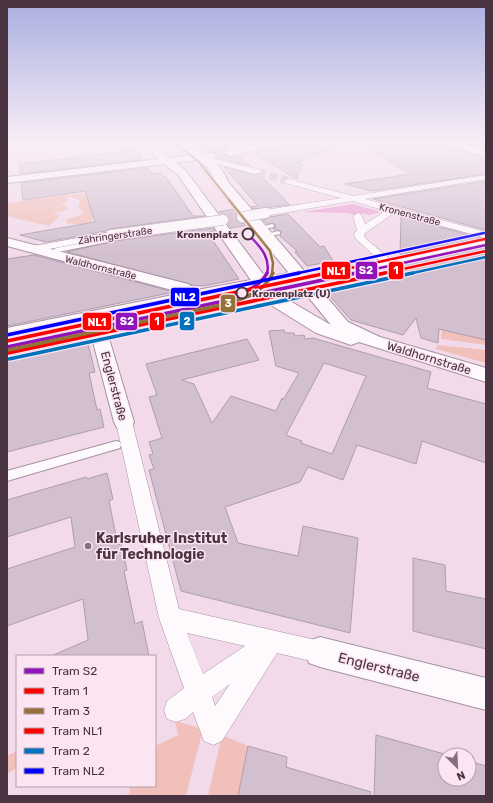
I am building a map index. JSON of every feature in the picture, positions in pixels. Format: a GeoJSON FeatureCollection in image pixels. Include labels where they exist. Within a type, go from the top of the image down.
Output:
{"type":"FeatureCollection","features":[{"type":"Feature","properties":{"kind":"main road"},"geometry":{"type":"LineString","coordinates":[[187,179],[220,220],[272,298]]}},
{"type":"Feature","properties":{"kind":"main road","name":"Waldhornstraße"},"geometry":{"type":"LineString","coordinates":[[221,179],[223,184],[269,231],[304,280],[341,326],[373,341],[486,375]]}},
{"type":"Feature","properties":{"kind":"main road","name":"Waldhornstraße"},"geometry":{"type":"LineString","coordinates":[[272,298],[323,329],[351,339],[373,341]]}},
{"type":"Feature","properties":{"kind":"street"},"geometry":{"type":"LineString","coordinates":[[242,217],[350,201],[472,179]]}},
{"type":"Feature","properties":{"kind":"street","name":"Kronenstraße"},"geometry":{"type":"LineString","coordinates":[[288,181],[350,201],[393,209],[486,235]]}},
{"type":"Feature","properties":{"kind":"street"},"geometry":{"type":"LineString","coordinates":[[388,262],[360,237],[359,234],[362,230],[385,218],[393,209]]}},
{"type":"Feature","properties":{"kind":"street"},"geometry":{"type":"LineString","coordinates":[[358,216],[362,230]]}},
{"type":"Feature","properties":{"kind":"street","name":"Zähringerstraße"},"geometry":{"type":"LineString","coordinates":[[7,254],[220,220]]}},
{"type":"Feature","properties":{"kind":"street","name":"Waldhornstraße"},"geometry":{"type":"LineString","coordinates":[[7,242],[183,287],[189,290],[193,296]]}},
{"type":"Feature","properties":{"kind":"street"},"geometry":{"type":"LineString","coordinates":[[7,349],[193,296],[260,282],[304,280],[486,242]]}},
{"type":"Feature","properties":{"kind":"street"},"geometry":{"type":"LineString","coordinates":[[7,333],[97,323],[152,325],[272,298],[304,280]]}},
{"type":"Feature","properties":{"kind":"street","name":"Englerstraße"},"geometry":{"type":"LineString","coordinates":[[97,323],[124,422],[122,443],[158,562],[170,618],[212,732],[272,641]]}},
{"type":"Feature","properties":{"kind":"street","name":"Englerstraße"},"geometry":{"type":"LineString","coordinates":[[170,618],[320,652],[486,694]]}},
{"type":"Feature","properties":{"kind":"street"},"geometry":{"type":"LineString","coordinates":[[176,710],[198,692],[272,641]]}},
{"type":"Feature","properties":{"kind":"lane"},"geometry":{"type":"LineString","coordinates":[[187,226],[220,220]]}},
{"type":"Feature","properties":{"kind":"lane"},"geometry":{"type":"LineString","coordinates":[[50,254],[56,250],[111,237]]}},
{"type":"Feature","properties":{"kind":"lane"},"geometry":{"type":"LineString","coordinates":[[7,476],[122,443]]}},
{"type":"Feature","properties":{"kind":"shaded area"},"geometry":{"type":"Polygon","coordinates":[[[209,179],[216,179],[245,213],[237,214],[209,179]]]}},
{"type":"Feature","properties":{"kind":"shaded area"},"geometry":{"type":"Polygon","coordinates":[[[84,193],[83,195],[90,199],[94,215],[91,222],[82,225],[66,223],[67,219],[81,215],[84,212],[78,207],[80,202],[77,198],[69,197],[70,195],[84,193]]]}},
{"type":"Feature","properties":{"kind":"shaded area"},"geometry":{"type":"Polygon","coordinates":[[[69,194],[66,203],[60,204],[67,206],[68,208],[62,212],[52,213],[60,215],[49,226],[7,216],[8,203],[69,194]]]}},
{"type":"Feature","properties":{"kind":"shaded area"},"geometry":{"type":"Polygon","coordinates":[[[353,204],[381,212],[369,215],[362,213],[362,215],[353,216],[353,214],[347,213],[303,212],[353,204]]]}},
{"type":"Feature","properties":{"kind":"shaded area"},"geometry":{"type":"Polygon","coordinates":[[[240,297],[243,301],[151,321],[138,322],[136,320],[240,297]]]}},
{"type":"Feature","properties":{"kind":"shaded area"},"geometry":{"type":"Polygon","coordinates":[[[442,329],[486,340],[486,345],[441,339],[442,329]]]}},
{"type":"Feature","properties":{"kind":"shaded area"},"geometry":{"type":"Polygon","coordinates":[[[437,345],[486,350],[486,363],[436,349],[437,345]]]}},
{"type":"Feature","properties":{"kind":"shaded area"},"geometry":{"type":"Polygon","coordinates":[[[175,721],[203,729],[186,796],[125,796],[130,793],[129,787],[156,787],[156,746],[178,735],[175,721]]]}},
{"type":"Feature","properties":{"kind":"shaded area"},"geometry":{"type":"Polygon","coordinates":[[[222,735],[248,746],[238,796],[208,796],[222,735]]]}},
{"type":"Feature","properties":{"kind":"shaded area"},"geometry":{"type":"Polygon","coordinates":[[[16,752],[16,768],[7,773],[7,756],[16,752]]]}},
{"type":"Feature","properties":{"kind":"building"},"geometry":{"type":"Polygon","coordinates":[[[51,179],[168,179],[193,216],[205,216],[110,229],[46,242],[20,235],[95,222],[85,191],[23,200],[21,183],[51,179]]]}},
{"type":"Feature","properties":{"kind":"building"},"geometry":{"type":"Polygon","coordinates":[[[235,179],[264,179],[290,205],[253,209],[251,207],[258,206],[235,179]]]}},
{"type":"Feature","properties":{"kind":"building"},"geometry":{"type":"Polygon","coordinates":[[[374,179],[449,179],[372,191],[345,184],[374,179]]]}},
{"type":"Feature","properties":{"kind":"building"},"geometry":{"type":"Polygon","coordinates":[[[486,181],[486,230],[373,199],[486,181]]]}},
{"type":"Feature","properties":{"kind":"building"},"geometry":{"type":"Polygon","coordinates":[[[235,209],[238,212],[236,215],[237,221],[248,225],[231,228],[228,224],[228,216],[219,212],[235,209]]]}},
{"type":"Feature","properties":{"kind":"building"},"geometry":{"type":"Polygon","coordinates":[[[288,214],[320,247],[324,246],[333,261],[307,266],[295,252],[297,251],[280,236],[281,231],[273,229],[276,227],[275,224],[268,224],[263,220],[270,217],[288,214]]]}},
{"type":"Feature","properties":{"kind":"building"},"geometry":{"type":"Polygon","coordinates":[[[401,217],[482,238],[400,255],[401,217]]]}},
{"type":"Feature","properties":{"kind":"building"},"geometry":{"type":"Polygon","coordinates":[[[213,228],[215,231],[207,232],[239,279],[203,286],[192,285],[67,252],[114,241],[213,228]]]}},
{"type":"Feature","properties":{"kind":"building"},"geometry":{"type":"Polygon","coordinates":[[[486,247],[486,340],[439,329],[438,343],[421,338],[416,318],[403,335],[351,320],[326,292],[403,274],[399,272],[400,264],[486,247]]]}},
{"type":"Feature","properties":{"kind":"building"},"geometry":{"type":"Polygon","coordinates":[[[34,255],[174,292],[7,326],[7,259],[34,255]]]}},
{"type":"Feature","properties":{"kind":"building"},"geometry":{"type":"Polygon","coordinates":[[[284,330],[285,333],[294,333],[295,336],[304,335],[305,339],[313,338],[431,372],[427,388],[486,404],[486,463],[422,441],[416,464],[357,445],[343,480],[308,467],[300,482],[225,507],[238,543],[298,556],[303,526],[358,538],[350,633],[181,591],[149,470],[154,469],[149,455],[153,454],[149,442],[162,438],[149,397],[157,395],[146,364],[247,339],[259,360],[182,380],[194,384],[212,423],[231,396],[276,411],[282,398],[283,400],[299,373],[276,366],[269,331],[284,330]],[[324,363],[286,435],[302,441],[301,443],[332,454],[366,376],[324,363]]]}},
{"type":"Feature","properties":{"kind":"building"},"geometry":{"type":"Polygon","coordinates":[[[87,340],[95,372],[89,373],[97,410],[100,409],[104,427],[7,452],[7,358],[87,340]]]}},
{"type":"Feature","properties":{"kind":"building"},"geometry":{"type":"Polygon","coordinates":[[[107,473],[113,499],[109,501],[118,545],[121,544],[127,570],[124,571],[135,624],[142,621],[149,655],[53,655],[88,640],[83,599],[7,626],[7,569],[75,547],[71,517],[7,537],[7,500],[86,477],[87,479],[107,473]]]}},
{"type":"Feature","properties":{"kind":"building"},"geometry":{"type":"Polygon","coordinates":[[[413,558],[445,565],[446,591],[486,599],[486,649],[413,631],[413,558]]]}},
{"type":"Feature","properties":{"kind":"building"},"geometry":{"type":"Polygon","coordinates":[[[376,735],[437,752],[437,787],[477,787],[477,763],[486,766],[486,796],[374,796],[376,735]]]}},
{"type":"Feature","properties":{"kind":"building"},"geometry":{"type":"Polygon","coordinates":[[[248,746],[287,757],[286,767],[371,792],[370,796],[238,796],[248,746]]]}},
{"type":"Feature","properties":{"kind":"tunnel"},"geometry":{"type":"LineString","coordinates":[[283,179],[288,181]]}},
{"type":"Feature","properties":{"kind":"tunnel"},"geometry":{"type":"LineString","coordinates":[[223,220],[242,217]]}},
{"type":"Feature","properties":{"kind":"tram line","name":"3"},"geometry":{"type":"LineString","coordinates":[[8,350],[226,304],[255,293],[263,287],[269,281],[273,272],[273,263],[270,251],[213,179]]}},
{"type":"Feature","properties":{"kind":"tram line","name":"NL2"},"geometry":{"type":"LineString","coordinates":[[7,335],[484,233]]}},
{"type":"Feature","properties":{"kind":"tram line","name":"S2"},"geometry":{"type":"LineString","coordinates":[[222,299],[239,294],[256,286],[263,280],[267,273],[269,265],[266,256],[248,234]]}},
{"type":"Feature","properties":{"kind":"tram line","name":"NL1"},"geometry":{"type":"LineString","coordinates":[[7,341],[485,239]]}},
{"type":"Feature","properties":{"kind":"tram line","name":"S2"},"geometry":{"type":"LineString","coordinates":[[7,347],[486,245]]}},
{"type":"Feature","properties":{"kind":"tram line","name":"1"},"geometry":{"type":"LineString","coordinates":[[8,353],[486,251]]}},
{"type":"Feature","properties":{"kind":"tram line","name":"2"},"geometry":{"type":"LineString","coordinates":[[9,359],[486,257]]}},
{"type":"Feature","properties":{"kind":"place","name":"Kronenplatz"},"geometry":{"type":"Point","coordinates":[248,234]}},
{"type":"Feature","properties":{"kind":"place","name":"Kronenplatz (U)"},"geometry":{"type":"Point","coordinates":[242,293]}},
{"type":"Feature","properties":{"kind":"place","name":"Karlsruher Institut für Technologie"},"geometry":{"type":"Point","coordinates":[88,546]}}]}
